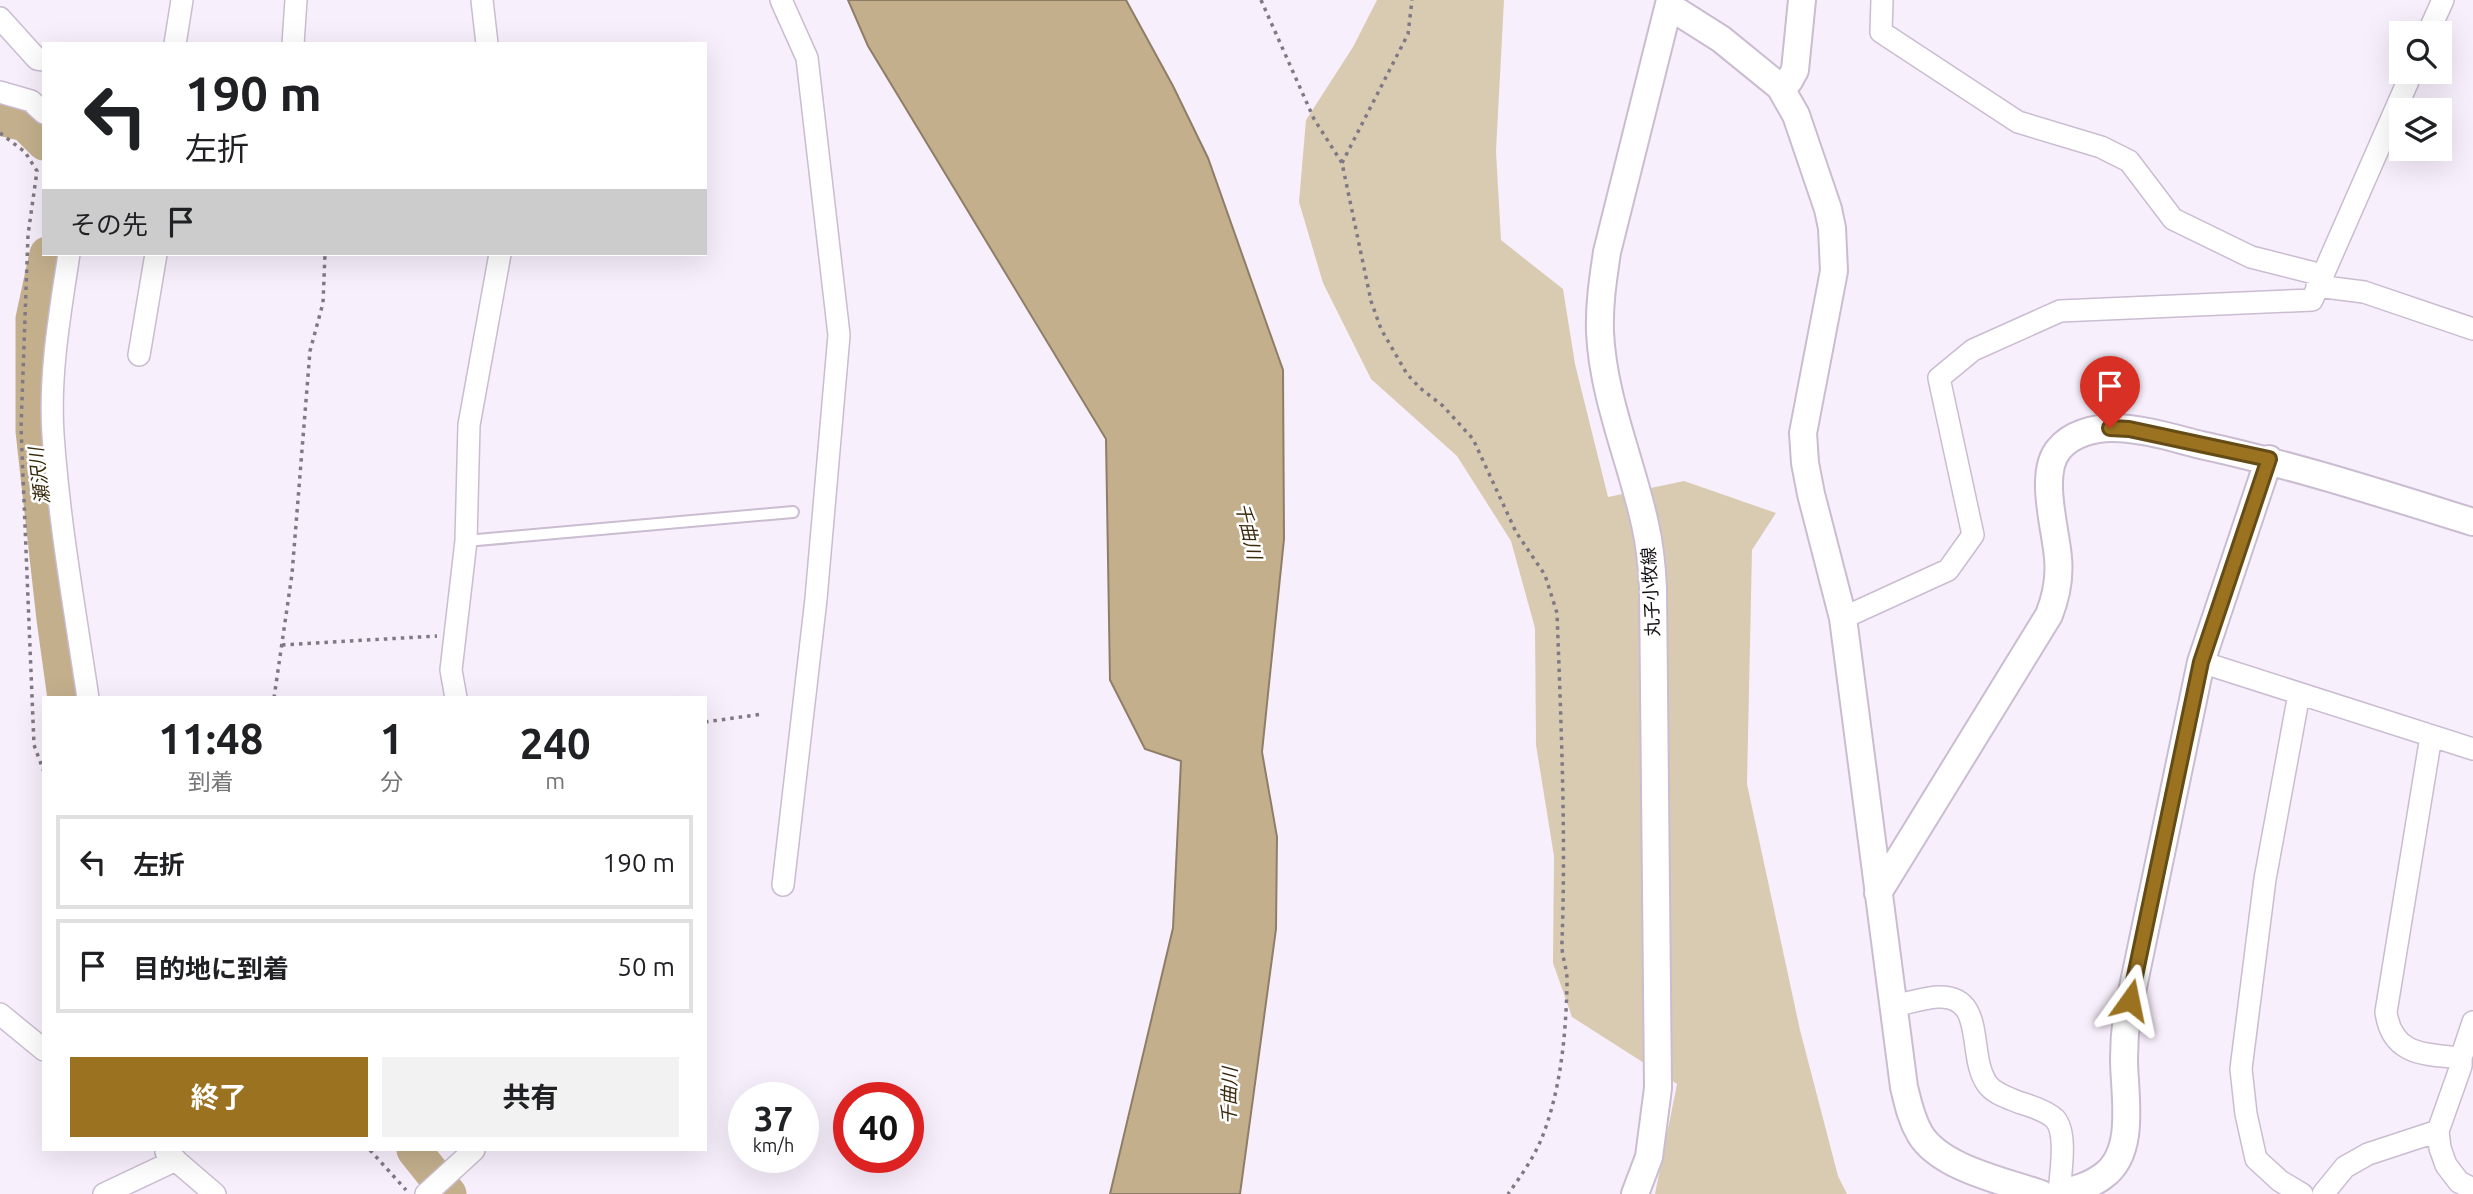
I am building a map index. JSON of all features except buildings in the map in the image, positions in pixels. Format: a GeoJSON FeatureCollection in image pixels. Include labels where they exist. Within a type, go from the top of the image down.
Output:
{"type":"FeatureCollection","features":[{"type":"Feature","properties":{"kind":"street"},"geometry":{"type":"LineString","coordinates":[[175,42],[182,0]]}},
{"type":"Feature","properties":{"kind":"street"},"geometry":{"type":"LineString","coordinates":[[293,42],[296,0]]}},
{"type":"Feature","properties":{"kind":"street"},"geometry":{"type":"LineString","coordinates":[[482,0],[487,42]]}},
{"type":"Feature","properties":{"kind":"street"},"geometry":{"type":"LineString","coordinates":[[781,0],[807,58],[839,335],[816,599],[783,885]]}},
{"type":"Feature","properties":{"kind":"street"},"geometry":{"type":"LineString","coordinates":[[1780,87],[1789,81],[1795,70],[1802,0]]}},
{"type":"Feature","properties":{"kind":"street"},"geometry":{"type":"LineString","coordinates":[[1882,0],[1881,32],[2018,122],[2101,147],[2129,161],[2173,219],[2251,257],[2473,329]]}},
{"type":"Feature","properties":{"kind":"street"},"geometry":{"type":"LineString","coordinates":[[2433,21],[2443,0]]}},
{"type":"Feature","properties":{"kind":"street"},"geometry":{"type":"LineString","coordinates":[[1670,3],[1721,38],[1780,87],[1796,114],[1828,209],[1832,228],[1834,271],[1803,433],[1811,494],[1843,618],[1904,1087],[1910,1115],[1921,1136],[1935,1152],[1950,1162],[2041,1194]]}},
{"type":"Feature","properties":{"kind":"street","name":"丸子小牧線"},"geometry":{"type":"LineString","coordinates":[[1635,1194],[1649,1157],[1658,1088],[1654,588],[1645,523],[1605,374],[1600,332],[1601,294],[1607,252],[1670,3]]}},
{"type":"Feature","properties":{"kind":"street"},"geometry":{"type":"LineString","coordinates":[[0,18],[37,59],[42,60]]}},
{"type":"Feature","properties":{"kind":"street"},"geometry":{"type":"LineString","coordinates":[[1843,618],[1948,570],[1973,535],[1939,378],[1973,350],[2060,311],[2312,300],[2407,84]]}},
{"type":"Feature","properties":{"kind":"street"},"geometry":{"type":"LineString","coordinates":[[0,92],[31,101],[42,111]]}},
{"type":"Feature","properties":{"kind":"street"},"geometry":{"type":"LineString","coordinates":[[69,256],[54,350],[52,432],[67,556],[89,696]]}},
{"type":"Feature","properties":{"kind":"street"},"geometry":{"type":"LineString","coordinates":[[139,355],[156,256]]}},
{"type":"Feature","properties":{"kind":"street"},"geometry":{"type":"LineString","coordinates":[[456,696],[452,670],[466,541],[469,425],[500,256]]}},
{"type":"Feature","properties":{"kind":"street"},"geometry":{"type":"LineString","coordinates":[[1878,893],[2049,615],[2055,599],[2059,560],[2050,494],[2051,467],[2059,449],[2080,434],[2096,429],[2120,428],[2269,459],[2473,522]]}},
{"type":"Feature","properties":{"kind":"street"},"geometry":{"type":"LineString","coordinates":[[1894,1006],[1938,997],[1955,999],[1971,1014],[1978,1063],[1988,1086],[2055,1119],[2062,1139],[2058,1194],[2101,1186],[2104,1176],[2117,1159],[2124,1138],[2127,1116],[2124,1061],[2127,1016],[2201,662],[2269,459]]}},
{"type":"Feature","properties":{"kind":"street"},"geometry":{"type":"LineString","coordinates":[[2201,662],[2473,749]]}},
{"type":"Feature","properties":{"kind":"street"},"geometry":{"type":"LineString","coordinates":[[2299,694],[2264,879],[2241,1069],[2246,1114],[2256,1159],[2280,1181],[2302,1194]]}},
{"type":"Feature","properties":{"kind":"street"},"geometry":{"type":"LineString","coordinates":[[2431,736],[2386,1012],[2388,1026],[2399,1042],[2413,1052],[2461,1058]]}},
{"type":"Feature","properties":{"kind":"street"},"geometry":{"type":"LineString","coordinates":[[0,1014],[42,1048]]}},
{"type":"Feature","properties":{"kind":"street"},"geometry":{"type":"LineString","coordinates":[[2473,1022],[2438,1131],[2446,1164],[2459,1182],[2473,1189]]}},
{"type":"Feature","properties":{"kind":"street"},"geometry":{"type":"LineString","coordinates":[[2323,1194],[2345,1167],[2368,1154],[2438,1131]]}},
{"type":"Feature","properties":{"kind":"street"},"geometry":{"type":"LineString","coordinates":[[104,1194],[170,1155],[215,1194]]}},
{"type":"Feature","properties":{"kind":"street"},"geometry":{"type":"LineString","coordinates":[[426,1194],[465,1155]]}},
{"type":"Feature","properties":{"kind":"lane"},"geometry":{"type":"LineString","coordinates":[[466,541],[793,512]]}},
{"type":"Feature","properties":{"kind":"path"},"geometry":{"type":"LineString","coordinates":[[1261,0],[1314,118],[1342,163],[1371,302],[1381,330],[1407,374],[1443,406],[1473,439],[1516,532],[1545,575],[1557,613],[1563,857],[1562,950],[1568,980],[1564,1041],[1554,1097],[1543,1136],[1524,1172],[1508,1194]]}},
{"type":"Feature","properties":{"kind":"path"},"geometry":{"type":"LineString","coordinates":[[1342,163],[1408,34],[1412,0]]}},
{"type":"Feature","properties":{"kind":"path"},"geometry":{"type":"LineString","coordinates":[[0,133],[25,152],[37,171],[28,235],[21,428],[34,745],[42,767]]}},
{"type":"Feature","properties":{"kind":"path"},"geometry":{"type":"LineString","coordinates":[[274,696],[292,574],[310,351],[323,303],[324,256]]}},
{"type":"Feature","properties":{"kind":"path"},"geometry":{"type":"LineString","coordinates":[[282,645],[455,635]]}},
{"type":"Feature","properties":{"kind":"path"},"geometry":{"type":"LineString","coordinates":[[707,722],[763,714]]}},
{"type":"Feature","properties":{"kind":"path"},"geometry":{"type":"LineString","coordinates":[[371,1151],[410,1194]]}},
{"type":"Feature","properties":{"kind":"shaded area"},"geometry":{"type":"Polygon","coordinates":[[[1377,0],[1504,0],[1496,151],[1501,240],[1563,289],[1575,364],[1608,497],[1684,481],[1776,513],[1752,550],[1747,784],[1800,1030],[1838,1176],[1847,1194],[1655,1194],[1677,1084],[1572,1017],[1553,963],[1554,856],[1536,745],[1535,628],[1511,541],[1457,456],[1371,379],[1323,283],[1299,202],[1306,120],[1353,47],[1377,0]]]}},
{"type":"Feature","properties":{"kind":"water","name":"千曲川"},"geometry":{"type":"Polygon","coordinates":[[[848,0],[1126,0],[1173,86],[1208,158],[1283,370],[1284,539],[1262,752],[1277,837],[1276,929],[1240,1194],[1110,1194],[1173,928],[1181,761],[1145,749],[1110,680],[1106,439],[868,46],[848,0]]]}},
{"type":"Feature","properties":{"kind":"waterway","name":"瀬沢川"},"geometry":{"type":"LineString","coordinates":[[0,118],[25,124],[42,141]]}},
{"type":"Feature","properties":{"kind":"waterway","name":"瀬沢川"},"geometry":{"type":"LineString","coordinates":[[47,256],[33,319],[33,431],[65,696]]}},
{"type":"Feature","properties":{"kind":"waterway","name":"瀬沢川"},"geometry":{"type":"LineString","coordinates":[[415,1151],[449,1194]]}},
{"type":"Feature","properties":{"kind":"route"},"geometry":{"type":"LineString","coordinates":[[2110,428],[2129,429],[2269,459],[2201,662],[2130,1000]]}}]}
